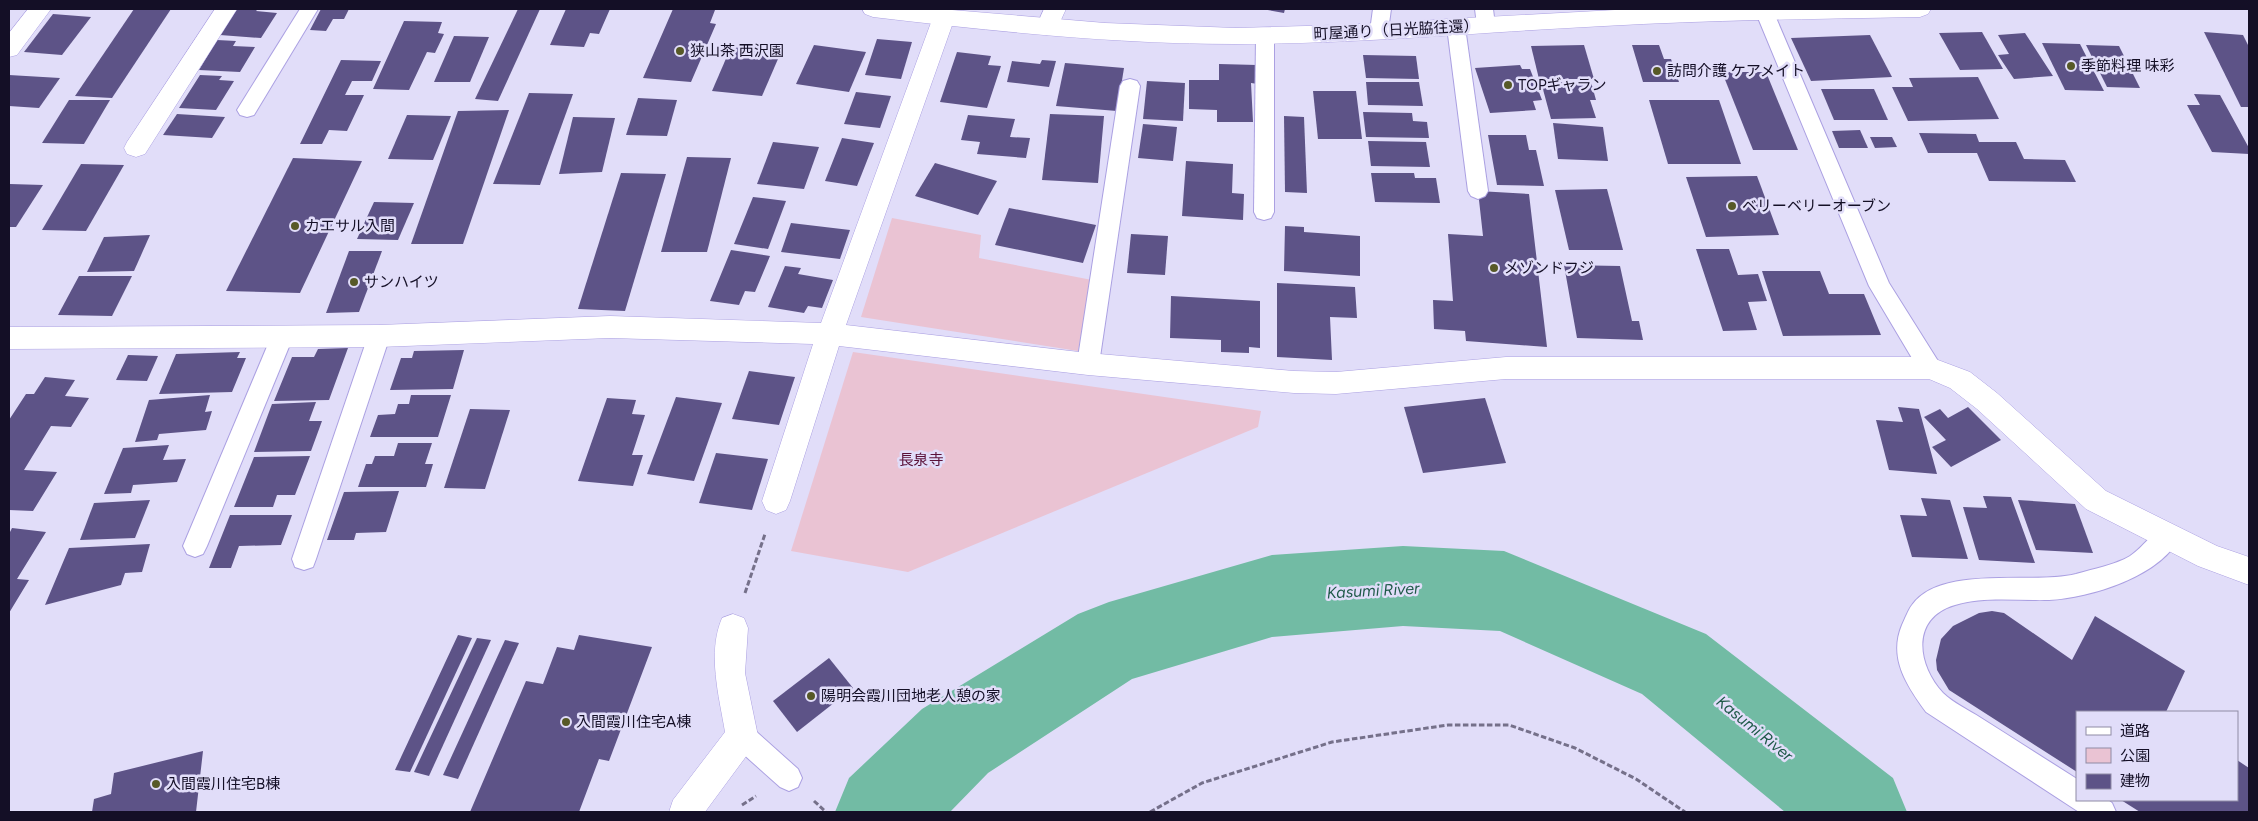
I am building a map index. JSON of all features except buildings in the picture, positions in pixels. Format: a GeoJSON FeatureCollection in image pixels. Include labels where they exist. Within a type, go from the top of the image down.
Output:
{"type":"FeatureCollection","features":[{"type":"Feature","properties":{"kind":"street"},"geometry":{"type":"LineString","coordinates":[[9,49],[40,9]]}},
{"type":"Feature","properties":{"kind":"street"},"geometry":{"type":"LineString","coordinates":[[136,148],[226,9]]}},
{"type":"Feature","properties":{"kind":"street","name":"町屋通り（日光脇往還）"},"geometry":{"type":"LineString","coordinates":[[873,9],[897,10],[944,17],[1051,18],[1182,35],[1265,36],[1348,34],[1456,26],[1485,17],[1607,18],[1734,11],[1765,13],[1920,9]]}},
{"type":"Feature","properties":{"kind":"street"},"geometry":{"type":"LineString","coordinates":[[776,501],[830,334],[944,17]]}},
{"type":"Feature","properties":{"kind":"street"},"geometry":{"type":"LineString","coordinates":[[9,338],[380,336],[610,327],[830,334],[1088,364],[1336,384],[1506,368],[1930,368],[1960,380],[1987,401],[2096,500],[2208,556],[2249,571]]}},
{"type":"Feature","properties":{"kind":"street"},"geometry":{"type":"LineString","coordinates":[[684,812],[742,736],[730,673],[733,628]]}},
{"type":"Feature","properties":{"kind":"lane"},"geometry":{"type":"LineString","coordinates":[[247,110],[309,9]]}},
{"type":"Feature","properties":{"kind":"lane"},"geometry":{"type":"LineString","coordinates":[[1379,31],[1382,9]]}},
{"type":"Feature","properties":{"kind":"lane"},"geometry":{"type":"LineString","coordinates":[[1765,13],[1880,286],[1930,368]]}},
{"type":"Feature","properties":{"kind":"lane"},"geometry":{"type":"LineString","coordinates":[[1456,26],[1478,192]]}},
{"type":"Feature","properties":{"kind":"lane"},"geometry":{"type":"LineString","coordinates":[[1264,212],[1265,36]]}},
{"type":"Feature","properties":{"kind":"lane"},"geometry":{"type":"LineString","coordinates":[[1088,364],[1130,86]]}},
{"type":"Feature","properties":{"kind":"lane"},"geometry":{"type":"LineString","coordinates":[[304,559],[380,336]]}},
{"type":"Feature","properties":{"kind":"lane"},"geometry":{"type":"LineString","coordinates":[[195,546],[282,337]]}},
{"type":"Feature","properties":{"kind":"lane"},"geometry":{"type":"LineString","coordinates":[[2076,794],[1935,702],[1908,660],[1913,626],[1920,610],[1936,599],[1958,591],[2068,587],[2135,566],[2168,536]]}},
{"type":"Feature","properties":{"kind":"lane"},"geometry":{"type":"LineString","coordinates":[[742,736],[790,778]]}},
{"type":"Feature","properties":{"kind":"lane"},"geometry":{"type":"LineString","coordinates":[[2086,801],[2103,812]]}},
{"type":"Feature","properties":{"kind":"path"},"geometry":{"type":"LineString","coordinates":[[733,628],[776,501]]}},
{"type":"Feature","properties":{"kind":"path"},"geometry":{"type":"LineString","coordinates":[[1150,812],[1202,783],[1332,742],[1448,725],[1509,725],[1575,748],[1636,779],[1685,812]]}},
{"type":"Feature","properties":{"kind":"green space"},"geometry":{"type":"Polygon","coordinates":[[[892,218],[981,235],[979,258],[1092,280],[1078,351],[861,317],[892,218]]]}},
{"type":"Feature","properties":{"kind":"green space","name":"長泉寺"},"geometry":{"type":"Polygon","coordinates":[[[853,352],[1261,411],[1258,427],[908,572],[791,551],[853,352]]]}},
{"type":"Feature","properties":{"kind":"waterway","name":"Kasumi River"},"geometry":{"type":"LineString","coordinates":[[883,812],[955,741],[1109,644],[1272,596],[1403,586],[1504,591],[1674,664],[1859,812]]}},
{"type":"Feature","properties":{"kind":"place","name":"狭山茶 西沢園"},"geometry":{"type":"Point","coordinates":[680,51]}},
{"type":"Feature","properties":{"kind":"place","name":"季節料理 味彩"},"geometry":{"type":"Point","coordinates":[2071,66]}},
{"type":"Feature","properties":{"kind":"place","name":"訪問介護 ケアメイト"},"geometry":{"type":"Point","coordinates":[1657,71]}},
{"type":"Feature","properties":{"kind":"place","name":"TOPギャラン"},"geometry":{"type":"Point","coordinates":[1508,85]}},
{"type":"Feature","properties":{"kind":"place","name":"ベリーベリーオーブン"},"geometry":{"type":"Point","coordinates":[1732,206]}},
{"type":"Feature","properties":{"kind":"place","name":"カエサル入間"},"geometry":{"type":"Point","coordinates":[295,226]}},
{"type":"Feature","properties":{"kind":"place","name":"メゾンドフジ"},"geometry":{"type":"Point","coordinates":[1494,268]}},
{"type":"Feature","properties":{"kind":"place","name":"サンハイツ"},"geometry":{"type":"Point","coordinates":[354,282]}},
{"type":"Feature","properties":{"kind":"place","name":"陽明会霞川団地老人憩の家"},"geometry":{"type":"Point","coordinates":[811,696]}},
{"type":"Feature","properties":{"kind":"place","name":"入間霞川住宅A棟"},"geometry":{"type":"Point","coordinates":[566,722]}},
{"type":"Feature","properties":{"kind":"place","name":"入間霞川住宅B棟"},"geometry":{"type":"Point","coordinates":[156,784]}}]}
